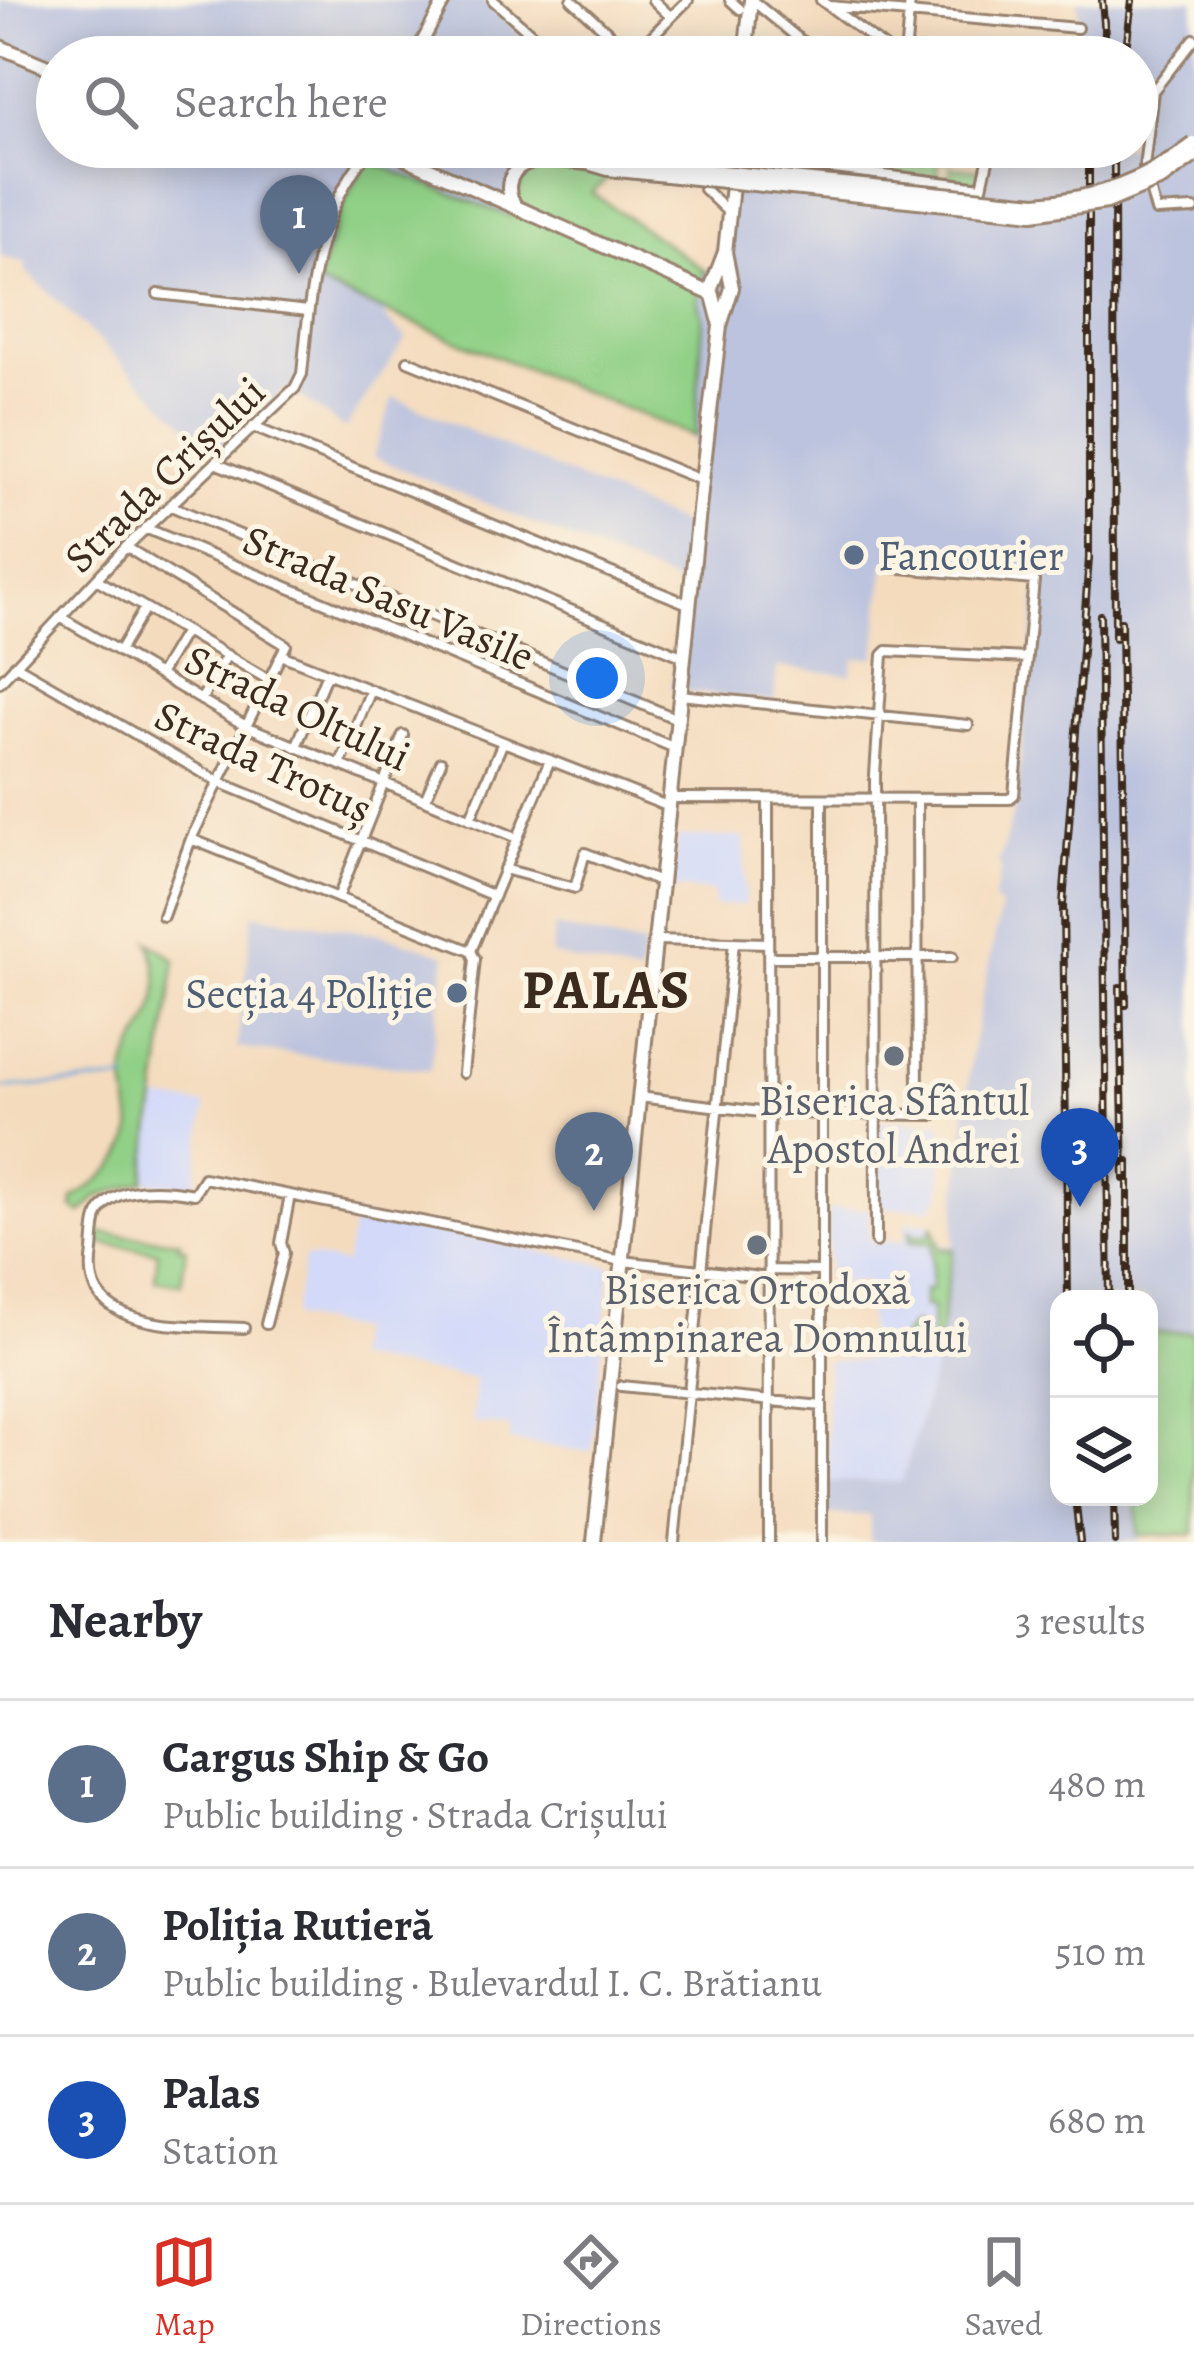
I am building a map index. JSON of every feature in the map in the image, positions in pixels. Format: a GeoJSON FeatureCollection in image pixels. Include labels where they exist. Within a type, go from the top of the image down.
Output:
{"type":"FeatureCollection","features":[{"type":"Feature","properties":{"kind":"main road"},"geometry":{"type":"LineString","coordinates":[[746,36],[748,3]]}},
{"type":"Feature","properties":{"kind":"main road"},"geometry":{"type":"LineString","coordinates":[[0,47],[36,62]]}},
{"type":"Feature","properties":{"kind":"main road"},"geometry":{"type":"LineString","coordinates":[[679,168],[1036,203],[1107,192],[1157,169],[1194,144]]}},
{"type":"Feature","properties":{"kind":"main road"},"geometry":{"type":"LineString","coordinates":[[605,168],[1033,213],[1107,202],[1162,179],[1194,156]]}},
{"type":"Feature","properties":{"kind":"main road"},"geometry":{"type":"LineString","coordinates":[[424,168],[670,276],[708,301],[716,366]]}},
{"type":"Feature","properties":{"kind":"main road"},"geometry":{"type":"LineString","coordinates":[[516,207],[508,195],[512,175],[521,168]]}},
{"type":"Feature","properties":{"kind":"main road"},"geometry":{"type":"LineString","coordinates":[[594,1542],[734,168]]}},
{"type":"Feature","properties":{"kind":"main road"},"geometry":{"type":"LineString","coordinates":[[670,276],[711,273],[726,245]]}},
{"type":"Feature","properties":{"kind":"main road"},"geometry":{"type":"LineString","coordinates":[[670,276],[719,288]]}},
{"type":"Feature","properties":{"kind":"street"},"geometry":{"type":"LineString","coordinates":[[426,36],[446,0]]}},
{"type":"Feature","properties":{"kind":"street"},"geometry":{"type":"LineString","coordinates":[[494,0],[534,36]]}},
{"type":"Feature","properties":{"kind":"street"},"geometry":{"type":"LineString","coordinates":[[572,0],[611,36]]}},
{"type":"Feature","properties":{"kind":"street"},"geometry":{"type":"LineString","coordinates":[[652,0],[671,16]]}},
{"type":"Feature","properties":{"kind":"street"},"geometry":{"type":"LineString","coordinates":[[652,36],[688,0]]}},
{"type":"Feature","properties":{"kind":"street"},"geometry":{"type":"LineString","coordinates":[[730,0],[748,3],[793,36]]}},
{"type":"Feature","properties":{"kind":"street"},"geometry":{"type":"LineString","coordinates":[[905,36],[910,0]]}},
{"type":"Feature","properties":{"kind":"street"},"geometry":{"type":"LineString","coordinates":[[825,3],[1077,28]]}},
{"type":"Feature","properties":{"kind":"street"},"geometry":{"type":"LineString","coordinates":[[825,3],[871,36]]}},
{"type":"Feature","properties":{"kind":"street"},"geometry":{"type":"LineString","coordinates":[[1158,85],[1194,39]]}},
{"type":"Feature","properties":{"kind":"street","name":"Strada Crișului"},"geometry":{"type":"LineString","coordinates":[[0,682],[126,547],[300,381],[325,227],[357,168]]}},
{"type":"Feature","properties":{"kind":"street"},"geometry":{"type":"LineString","coordinates":[[848,168],[982,187],[986,168]]}},
{"type":"Feature","properties":{"kind":"street"},"geometry":{"type":"LineString","coordinates":[[1144,168],[1156,211],[1194,208]]}},
{"type":"Feature","properties":{"kind":"street"},"geometry":{"type":"LineString","coordinates":[[704,189],[729,213]]}},
{"type":"Feature","properties":{"kind":"street"},"geometry":{"type":"LineString","coordinates":[[158,294],[308,311]]}},
{"type":"Feature","properties":{"kind":"street"},"geometry":{"type":"LineString","coordinates":[[408,362],[702,481]]}},
{"type":"Feature","properties":{"kind":"street"},"geometry":{"type":"LineString","coordinates":[[253,427],[690,605]]}},
{"type":"Feature","properties":{"kind":"street"},"geometry":{"type":"LineString","coordinates":[[215,463],[684,657]]}},
{"type":"Feature","properties":{"kind":"street"},"geometry":{"type":"LineString","coordinates":[[170,506],[678,720]]}},
{"type":"Feature","properties":{"kind":"street","name":"Strada Sasu Vasile"},"geometry":{"type":"LineString","coordinates":[[146,528],[675,748]]}},
{"type":"Feature","properties":{"kind":"street"},"geometry":{"type":"LineString","coordinates":[[126,547],[286,645],[191,838],[163,916]]}},
{"type":"Feature","properties":{"kind":"street"},"geometry":{"type":"LineString","coordinates":[[281,655],[669,802],[1009,799],[1034,580],[890,567]]}},
{"type":"Feature","properties":{"kind":"street"},"geometry":{"type":"LineString","coordinates":[[96,579],[269,680]]}},
{"type":"Feature","properties":{"kind":"street"},"geometry":{"type":"LineString","coordinates":[[119,651],[145,608]]}},
{"type":"Feature","properties":{"kind":"street","name":"Strada Oltului"},"geometry":{"type":"LineString","coordinates":[[60,617],[246,726],[518,838]]}},
{"type":"Feature","properties":{"kind":"street"},"geometry":{"type":"LineString","coordinates":[[159,675],[185,631]]}},
{"type":"Feature","properties":{"kind":"street"},"geometry":{"type":"LineString","coordinates":[[876,1242],[874,799],[883,655],[887,651],[1027,658]]}},
{"type":"Feature","properties":{"kind":"street"},"geometry":{"type":"LineString","coordinates":[[201,700],[227,655]]}},
{"type":"Feature","properties":{"kind":"street","name":"Strada Trotuș"},"geometry":{"type":"LineString","coordinates":[[15,665],[219,782],[494,896]]}},
{"type":"Feature","properties":{"kind":"street"},"geometry":{"type":"LineString","coordinates":[[296,747],[327,673]]}},
{"type":"Feature","properties":{"kind":"street"},"geometry":{"type":"LineString","coordinates":[[340,765],[370,690]]}},
{"type":"Feature","properties":{"kind":"street"},"geometry":{"type":"LineString","coordinates":[[680,695],[968,725]]}},
{"type":"Feature","properties":{"kind":"street"},"geometry":{"type":"LineString","coordinates":[[338,898],[404,735]]}},
{"type":"Feature","properties":{"kind":"street"},"geometry":{"type":"LineString","coordinates":[[470,819],[503,742]]}},
{"type":"Feature","properties":{"kind":"street"},"geometry":{"type":"LineString","coordinates":[[471,951],[550,760]]}},
{"type":"Feature","properties":{"kind":"street"},"geometry":{"type":"LineString","coordinates":[[425,800],[441,762]]}},
{"type":"Feature","properties":{"kind":"street"},"geometry":{"type":"LineString","coordinates":[[768,799],[769,1542]]}},
{"type":"Feature","properties":{"kind":"street"},"geometry":{"type":"LineString","coordinates":[[822,799],[822,1542]]}},
{"type":"Feature","properties":{"kind":"street"},"geometry":{"type":"LineString","coordinates":[[917,799],[918,1115]]}},
{"type":"Feature","properties":{"kind":"street"},"geometry":{"type":"LineString","coordinates":[[191,838],[471,951],[475,959],[463,1073]]}},
{"type":"Feature","properties":{"kind":"street"},"geometry":{"type":"LineString","coordinates":[[504,869],[575,888],[585,853],[661,882]]}},
{"type":"Feature","properties":{"kind":"street"},"geometry":{"type":"LineString","coordinates":[[656,940],[768,943]]}},
{"type":"Feature","properties":{"kind":"street"},"geometry":{"type":"LineString","coordinates":[[674,1542],[734,942]]}},
{"type":"Feature","properties":{"kind":"street"},"geometry":{"type":"LineString","coordinates":[[768,957],[952,957]]}},
{"type":"Feature","properties":{"kind":"street"},"geometry":{"type":"LineString","coordinates":[[639,1097],[768,1112],[934,1115]]}},
{"type":"Feature","properties":{"kind":"street"},"geometry":{"type":"LineString","coordinates":[[244,1328],[143,1320],[110,1306],[97,1292],[92,1277],[98,1215],[116,1198],[137,1192],[194,1193],[204,1178],[623,1262],[769,1274],[822,1271]]}},
{"type":"Feature","properties":{"kind":"street"},"geometry":{"type":"LineString","coordinates":[[266,1324],[284,1253],[281,1243],[290,1196]]}},
{"type":"Feature","properties":{"kind":"street"},"geometry":{"type":"LineString","coordinates":[[622,1386],[822,1406]]}},
{"type":"Feature","properties":{"kind":"shaded area"},"geometry":{"type":"Polygon","coordinates":[[[0,0],[483,0],[523,36],[36,36],[36,168],[363,168],[336,218],[317,284],[387,313],[384,317],[406,338],[345,429],[288,388],[215,452],[25,270],[27,263],[0,257],[0,0]]]}},
{"type":"Feature","properties":{"kind":"shaded area"},"geometry":{"type":"Polygon","coordinates":[[[1078,0],[1194,0],[1194,1332],[1158,1333],[1158,1290],[1050,1290],[1050,1506],[1137,1506],[1138,1542],[870,1542],[870,1515],[827,1515],[827,1481],[902,1482],[934,1371],[953,1246],[972,1049],[1001,906],[993,902],[1002,867],[998,865],[1016,804],[1038,578],[885,562],[875,657],[854,659],[851,675],[777,667],[774,701],[671,690],[683,586],[373,457],[393,397],[688,527],[703,319],[698,301],[702,274],[714,265],[724,168],[982,193],[989,168],[1158,168],[1158,36],[1059,36],[1080,34],[1078,0]]]}},
{"type":"Feature","properties":{"kind":"shaded area"},"geometry":{"type":"Polygon","coordinates":[[[391,168],[526,168],[512,217],[391,168]]]}},
{"type":"Feature","properties":{"kind":"shaded area"},"geometry":{"type":"Polygon","coordinates":[[[526,168],[663,168],[662,181],[526,168]]]}},
{"type":"Feature","properties":{"kind":"shaded area"},"geometry":{"type":"Polygon","coordinates":[[[678,837],[744,837],[745,905],[714,906],[714,892],[672,888],[678,837]]]}},
{"type":"Feature","properties":{"kind":"shaded area"},"geometry":{"type":"Polygon","coordinates":[[[253,914],[381,934],[446,955],[430,1070],[237,1048],[253,914]]]}},
{"type":"Feature","properties":{"kind":"shaded area"},"geometry":{"type":"Polygon","coordinates":[[[554,927],[644,946],[639,976],[551,955],[554,927]]]}},
{"type":"Feature","properties":{"kind":"shaded area"},"geometry":{"type":"Polygon","coordinates":[[[158,1099],[206,1105],[194,1188],[144,1181],[158,1099]]]}},
{"type":"Feature","properties":{"kind":"shaded area"},"geometry":{"type":"Polygon","coordinates":[[[879,1121],[942,1123],[941,1200],[934,1200],[933,1208],[879,1208],[879,1121]]]}},
{"type":"Feature","properties":{"kind":"shaded area"},"geometry":{"type":"Polygon","coordinates":[[[828,1209],[869,1209],[869,1242],[905,1241],[906,1222],[913,1222],[935,1224],[935,1240],[953,1246],[934,1371],[902,1482],[827,1481],[827,1361],[868,1360],[868,1283],[828,1282],[828,1209]]]}},
{"type":"Feature","properties":{"kind":"shaded area"},"geometry":{"type":"Polygon","coordinates":[[[355,1215],[611,1266],[591,1452],[510,1441],[510,1427],[472,1423],[475,1379],[352,1359],[356,1330],[292,1317],[305,1256],[345,1264],[355,1215]]]}},
{"type":"Feature","properties":{"kind":"green space"},"geometry":{"type":"Polygon","coordinates":[[[363,168],[387,168],[511,217],[526,168],[610,176],[592,193],[707,272],[702,275],[698,301],[703,319],[695,437],[317,284],[336,218],[363,168]]]}},
{"type":"Feature","properties":{"kind":"green space"},"geometry":{"type":"Polygon","coordinates":[[[842,168],[938,168],[938,177],[951,176],[951,168],[980,170],[979,183],[842,168]]]}},
{"type":"Feature","properties":{"kind":"green space"},"geometry":{"type":"Polygon","coordinates":[[[149,941],[176,960],[144,1181],[98,1197],[81,1213],[73,1208],[74,1198],[114,1166],[131,1132],[127,1064],[157,993],[149,941]]]}},
{"type":"Feature","properties":{"kind":"green space"},"geometry":{"type":"Polygon","coordinates":[[[932,1224],[940,1249],[953,1249],[935,1360],[901,1361],[901,1340],[911,1325],[918,1325],[919,1352],[930,1352],[932,1307],[924,1307],[924,1290],[931,1290],[932,1243],[910,1242],[910,1231],[931,1235],[932,1224]]]}},
{"type":"Feature","properties":{"kind":"green space"},"geometry":{"type":"Polygon","coordinates":[[[100,1233],[180,1241],[179,1247],[186,1248],[181,1284],[155,1280],[158,1252],[98,1243],[100,1233]]]}},
{"type":"Feature","properties":{"kind":"green space"},"geometry":{"type":"Polygon","coordinates":[[[1194,1332],[1194,1534],[1138,1536],[1137,1506],[1158,1506],[1158,1333],[1194,1332]]]}},
{"type":"Feature","properties":{"kind":"waterway"},"geometry":{"type":"LineString","coordinates":[[0,1088],[128,1080]]}},
{"type":"Feature","properties":{"kind":"railway"},"geometry":{"type":"LineString","coordinates":[[1102,0],[1105,36]]}},
{"type":"Feature","properties":{"kind":"railway"},"geometry":{"type":"LineString","coordinates":[[1128,36],[1132,0]]}},
{"type":"Feature","properties":{"kind":"railway"},"geometry":{"type":"LineString","coordinates":[[1068,1290],[1063,904],[1089,558],[1089,168]]}},
{"type":"Feature","properties":{"kind":"railway"},"geometry":{"type":"LineString","coordinates":[[1114,168],[1115,639]]}},
{"type":"Feature","properties":{"kind":"railway"},"geometry":{"type":"LineString","coordinates":[[1100,615],[1109,1290]]}},
{"type":"Feature","properties":{"kind":"railway"},"geometry":{"type":"LineString","coordinates":[[1121,621],[1126,1005]]}},
{"type":"Feature","properties":{"kind":"railway"},"geometry":{"type":"LineString","coordinates":[[1120,987],[1124,1179]]}},
{"type":"Feature","properties":{"kind":"railway"},"geometry":{"type":"LineString","coordinates":[[1128,1161],[1128,1290]]}},
{"type":"Feature","properties":{"kind":"railway"},"geometry":{"type":"LineString","coordinates":[[1076,1506],[1080,1542]]}},
{"type":"Feature","properties":{"kind":"railway"},"geometry":{"type":"LineString","coordinates":[[1114,1506],[1115,1542]]}},
{"type":"Feature","properties":{"kind":"place","name":"Cargus Ship & Go"},"geometry":{"type":"Point","coordinates":[299,274]}},
{"type":"Feature","properties":{"kind":"place","name":"Fancourier"},"geometry":{"type":"Point","coordinates":[854,555]}},
{"type":"Feature","properties":{"kind":"place","name":"Secția 4 Poliție"},"geometry":{"type":"Point","coordinates":[457,993]}},
{"type":"Feature","properties":{"kind":"place","name":"Biserica Sfântul Apostol Andrei"},"geometry":{"type":"Point","coordinates":[894,1056]}},
{"type":"Feature","properties":{"kind":"place","name":"Palas"},"geometry":{"type":"Point","coordinates":[1080,1207]}},
{"type":"Feature","properties":{"kind":"place","name":"Poliția Rutieră"},"geometry":{"type":"Point","coordinates":[594,1211]}},
{"type":"Feature","properties":{"kind":"place","name":"Biserica Ortodoxă Întâmpinarea Domnului"},"geometry":{"type":"Point","coordinates":[757,1245]}},
{"type":"Feature","properties":{"kind":"district","name":"PALAS"},"geometry":{"type":"Point","coordinates":[607,989]}}]}
